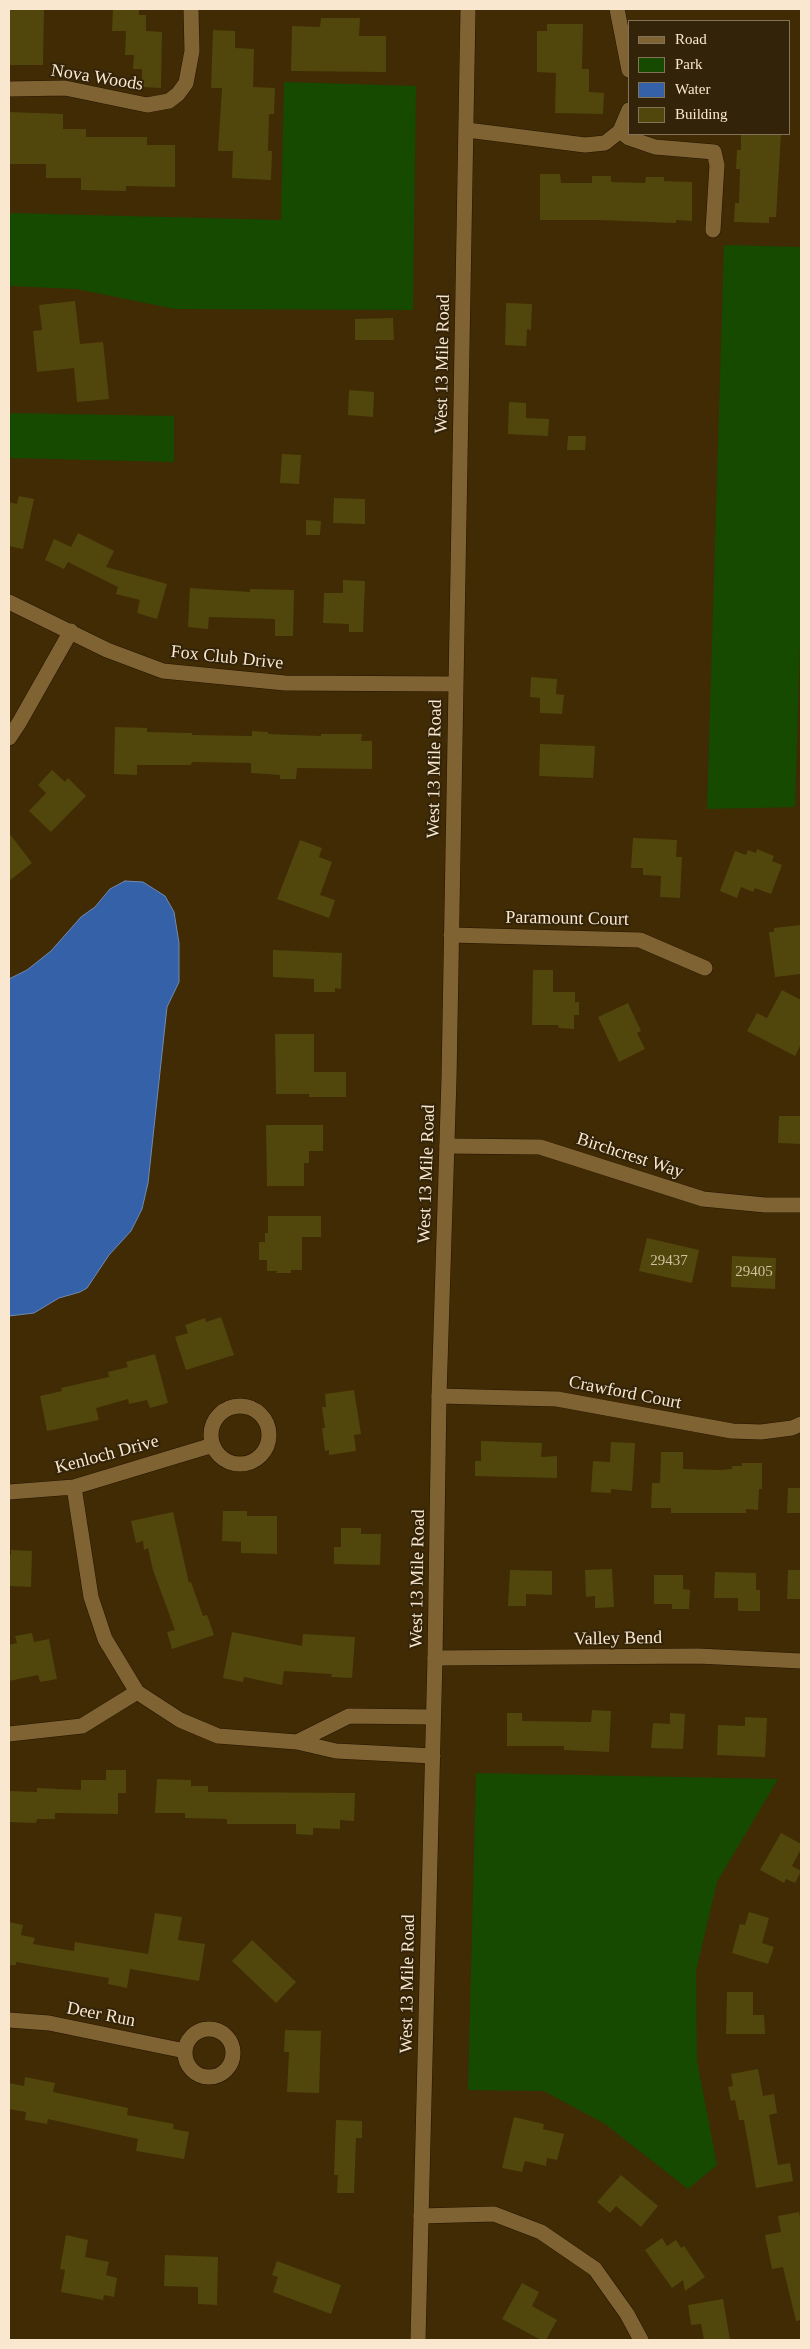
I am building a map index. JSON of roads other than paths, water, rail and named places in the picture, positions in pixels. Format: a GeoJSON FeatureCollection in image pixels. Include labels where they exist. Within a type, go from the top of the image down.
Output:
{"type":"FeatureCollection","features":[{"type":"Feature","properties":{"kind":"street","name":"Nova Woods"},"geometry":{"type":"LineString","coordinates":[[9,89],[64,88],[147,105],[169,101],[178,94],[186,83],[192,51],[191,9]]}},
{"type":"Feature","properties":{"kind":"street","name":"West 13 Mile Road"},"geometry":{"type":"LineString","coordinates":[[418,2340],[434,1717],[439,1396],[447,1146],[468,9]]}},
{"type":"Feature","properties":{"kind":"street"},"geometry":{"type":"LineString","coordinates":[[618,9],[628,64]]}},
{"type":"Feature","properties":{"kind":"street"},"geometry":{"type":"LineString","coordinates":[[467,130],[585,146],[605,143],[620,131],[628,112]]}},
{"type":"Feature","properties":{"kind":"street"},"geometry":{"type":"LineString","coordinates":[[620,131],[629,138],[655,147],[714,152],[717,164],[713,230]]}},
{"type":"Feature","properties":{"kind":"street","name":"Fox Club Drive"},"geometry":{"type":"LineString","coordinates":[[9,602],[107,650],[163,671],[285,683],[455,684]]}},
{"type":"Feature","properties":{"kind":"street"},"geometry":{"type":"LineString","coordinates":[[9,738],[20,723],[71,631]]}},
{"type":"Feature","properties":{"kind":"street","name":"Paramount Court"},"geometry":{"type":"LineString","coordinates":[[451,935],[640,940],[705,968]]}},
{"type":"Feature","properties":{"kind":"street","name":"Birchcrest Way"},"geometry":{"type":"LineString","coordinates":[[447,1146],[540,1147],[703,1199],[765,1205],[801,1205]]}},
{"type":"Feature","properties":{"kind":"street","name":"Crawford Court"},"geometry":{"type":"LineString","coordinates":[[439,1396],[557,1399],[732,1431],[761,1432],[792,1428],[801,1424]]}},
{"type":"Feature","properties":{"kind":"street","name":"Kenloch Drive"},"geometry":{"type":"LineString","coordinates":[[9,1492],[74,1487],[212,1445]]}},
{"type":"Feature","properties":{"kind":"street"},"geometry":{"type":"LineString","coordinates":[[74,1487],[92,1597],[104,1639],[137,1692],[180,1720],[218,1736],[297,1742],[336,1751],[433,1756]]}},
{"type":"Feature","properties":{"kind":"street","name":"Valley Bend"},"geometry":{"type":"LineString","coordinates":[[435,1658],[698,1656],[801,1661]]}},
{"type":"Feature","properties":{"kind":"street"},"geometry":{"type":"LineString","coordinates":[[9,1734],[82,1726],[137,1692]]}},
{"type":"Feature","properties":{"kind":"street"},"geometry":{"type":"LineString","coordinates":[[297,1742],[349,1716],[434,1717]]}},
{"type":"Feature","properties":{"kind":"street","name":"Deer Run"},"geometry":{"type":"LineString","coordinates":[[9,2020],[49,2023],[186,2051]]}},
{"type":"Feature","properties":{"kind":"street"},"geometry":{"type":"LineString","coordinates":[[421,2216],[494,2214],[541,2232],[595,2269],[627,2314],[641,2340]]}},
{"type":"Feature","properties":{"kind":"water"},"geometry":{"type":"Polygon","coordinates":[[[125,881],[143,882],[165,896],[174,912],[179,943],[179,982],[167,1007],[148,1183],[142,1209],[131,1231],[109,1255],[87,1288],[59,1298],[34,1313],[9,1316],[9,979],[27,970],[51,951],[81,917],[95,907],[110,889],[125,881]]]}}]}
